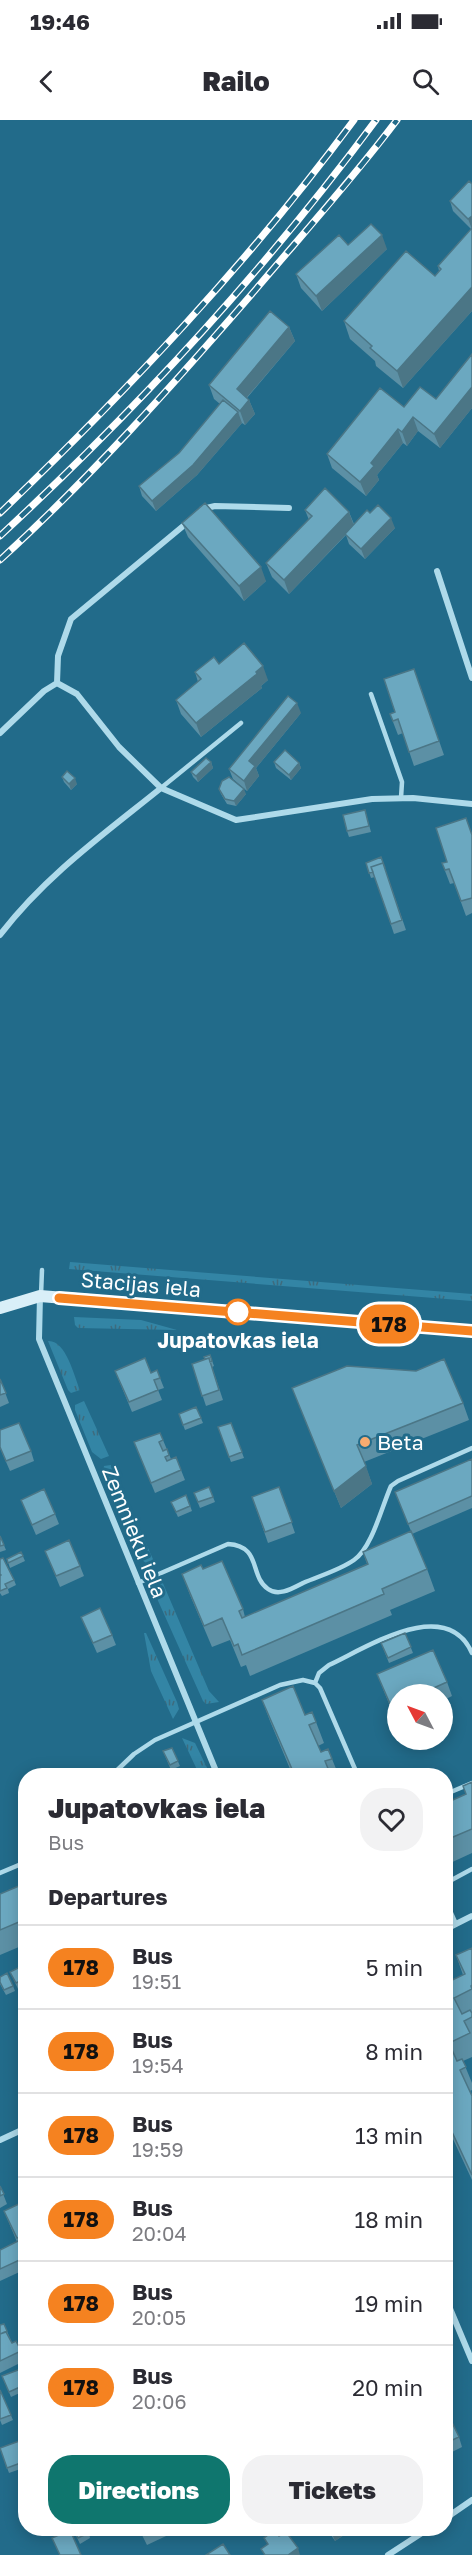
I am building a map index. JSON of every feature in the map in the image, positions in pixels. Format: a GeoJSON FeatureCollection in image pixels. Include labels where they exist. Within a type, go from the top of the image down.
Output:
{"type":"FeatureCollection","features":[{"type":"Feature","properties":{"kind":"main road","name":"Stacijas iela"},"geometry":{"type":"LineString","coordinates":[[40,1296],[472,1331]]}},
{"type":"Feature","properties":{"kind":"main road"},"geometry":{"type":"LineString","coordinates":[[0,1308],[40,1296]]}},
{"type":"Feature","properties":{"kind":"street"},"geometry":{"type":"LineString","coordinates":[[57,683],[58,656],[71,619],[201,510],[214,506],[289,508]]}},
{"type":"Feature","properties":{"kind":"street"},"geometry":{"type":"LineString","coordinates":[[437,571],[472,678]]}},
{"type":"Feature","properties":{"kind":"street"},"geometry":{"type":"LineString","coordinates":[[0,733],[44,691],[57,683]]}},
{"type":"Feature","properties":{"kind":"street"},"geometry":{"type":"LineString","coordinates":[[57,683],[77,694],[119,747],[161,788],[236,820],[372,799],[401,798],[472,804]]}},
{"type":"Feature","properties":{"kind":"street"},"geometry":{"type":"LineString","coordinates":[[0,935],[18,911],[61,869],[161,788]]}},
{"type":"Feature","properties":{"kind":"street","name":"Zemnieku iela"},"geometry":{"type":"LineString","coordinates":[[40,1296],[39,1340],[215,1768]]}},
{"type":"Feature","properties":{"kind":"street"},"geometry":{"type":"LineString","coordinates":[[453,1926],[472,1916]]}},
{"type":"Feature","properties":{"kind":"street"},"geometry":{"type":"LineString","coordinates":[[0,2140],[18,2132]]}},
{"type":"Feature","properties":{"kind":"street"},"geometry":{"type":"LineString","coordinates":[[453,2316],[472,2361]]}},
{"type":"Feature","properties":{"kind":"street"},"geometry":{"type":"LineString","coordinates":[[453,2513],[472,2500]]}},
{"type":"Feature","properties":{"kind":"street"},"geometry":{"type":"LineString","coordinates":[[388,2555],[417,2536]]}},
{"type":"Feature","properties":{"kind":"lane"},"geometry":{"type":"LineString","coordinates":[[371,694],[402,782],[401,798]]}},
{"type":"Feature","properties":{"kind":"lane"},"geometry":{"type":"LineString","coordinates":[[161,788],[241,723]]}},
{"type":"Feature","properties":{"kind":"lane"},"geometry":{"type":"LineString","coordinates":[[40,1296],[42,1270]]}},
{"type":"Feature","properties":{"kind":"lane"},"geometry":{"type":"LineString","coordinates":[[138,1583],[228,1544],[243,1547],[249,1553],[270,1590],[284,1592],[355,1560],[369,1540],[391,1486],[398,1480],[472,1448]]}},
{"type":"Feature","properties":{"kind":"lane"},"geometry":{"type":"LineString","coordinates":[[354,1768],[315,1683],[319,1673],[328,1665],[416,1627],[437,1626],[453,1632],[465,1639],[472,1653]]}},
{"type":"Feature","properties":{"kind":"lane"},"geometry":{"type":"LineString","coordinates":[[119,1768],[134,1754],[155,1740],[195,1722],[294,1680],[315,1683]]}},
{"type":"Feature","properties":{"kind":"lane"},"geometry":{"type":"LineString","coordinates":[[453,1791],[472,1783]]}},
{"type":"Feature","properties":{"kind":"lane"},"geometry":{"type":"LineString","coordinates":[[0,1874],[18,1866]]}},
{"type":"Feature","properties":{"kind":"lane"},"geometry":{"type":"LineString","coordinates":[[453,1879],[472,1869]]}},
{"type":"Feature","properties":{"kind":"lane"},"geometry":{"type":"LineString","coordinates":[[453,1917],[456,1924]]}},
{"type":"Feature","properties":{"kind":"green space"},"geometry":{"type":"Polygon","coordinates":[[[70,1262],[472,1294],[472,1301],[69,1269],[70,1262]]]}},
{"type":"Feature","properties":{"kind":"green space"},"geometry":{"type":"Polygon","coordinates":[[[74,1317],[141,1320],[177,1330],[78,1328],[74,1317]]]}},
{"type":"Feature","properties":{"kind":"green space"},"geometry":{"type":"Polygon","coordinates":[[[48,1341],[60,1346],[64,1352],[80,1390],[71,1393],[68,1390],[48,1341]]]}},
{"type":"Feature","properties":{"kind":"green space"},"geometry":{"type":"Polygon","coordinates":[[[84,1401],[109,1456],[101,1459],[92,1452],[75,1410],[75,1405],[84,1401]]]}},
{"type":"Feature","properties":{"kind":"green space"},"geometry":{"type":"Polygon","coordinates":[[[111,1465],[130,1509],[125,1512],[118,1509],[103,1473],[104,1466],[111,1465]]]}},
{"type":"Feature","properties":{"kind":"green space"},"geometry":{"type":"Polygon","coordinates":[[[137,1523],[156,1566],[145,1562],[135,1548],[129,1527],[137,1523]]]}},
{"type":"Feature","properties":{"kind":"green space"},"geometry":{"type":"Polygon","coordinates":[[[162,1581],[209,1691],[219,1702],[206,1704],[203,1701],[155,1594],[162,1581]]]}},
{"type":"Feature","properties":{"kind":"green space"},"geometry":{"type":"Polygon","coordinates":[[[144,1633],[146,1633],[177,1702],[179,1709],[173,1719],[151,1671],[144,1633]]]}},
{"type":"Feature","properties":{"kind":"green space"},"geometry":{"type":"Polygon","coordinates":[[[182,1738],[195,1743],[207,1768],[196,1768],[182,1738]]]}},
{"type":"Feature","properties":{"kind":"building"},"geometry":{"type":"Polygon","coordinates":[[[469,181],[472,184],[472,216],[468,219],[450,201],[469,181]]]}},
{"type":"Feature","properties":{"kind":"building"},"geometry":{"type":"Polygon","coordinates":[[[371,224],[382,235],[316,296],[296,274],[339,235],[348,245],[371,224]]]}},
{"type":"Feature","properties":{"kind":"building"},"geometry":{"type":"Polygon","coordinates":[[[472,228],[472,287],[397,371],[344,321],[406,251],[435,276],[441,269],[438,266],[472,228]]]}},
{"type":"Feature","properties":{"kind":"building"},"geometry":{"type":"Polygon","coordinates":[[[270,311],[289,327],[237,389],[249,400],[240,411],[209,385],[270,311]]]}},
{"type":"Feature","properties":{"kind":"building"},"geometry":{"type":"Polygon","coordinates":[[[472,354],[472,387],[434,434],[413,417],[402,432],[398,429],[371,463],[374,466],[360,482],[327,454],[380,388],[404,407],[420,387],[436,399],[472,354]]]}},
{"type":"Feature","properties":{"kind":"building"},"geometry":{"type":"Polygon","coordinates":[[[223,400],[238,412],[193,465],[152,501],[139,486],[179,453],[223,400]]]}},
{"type":"Feature","properties":{"kind":"building"},"geometry":{"type":"Polygon","coordinates":[[[325,488],[349,512],[284,580],[266,563],[312,516],[305,510],[325,488]]]}},
{"type":"Feature","properties":{"kind":"building"},"geometry":{"type":"Polygon","coordinates":[[[205,503],[261,567],[239,586],[182,523],[205,503]]]}},
{"type":"Feature","properties":{"kind":"building"},"geometry":{"type":"Polygon","coordinates":[[[378,505],[391,518],[361,549],[345,534],[367,510],[370,513],[378,505]]]}},
{"type":"Feature","properties":{"kind":"building"},"geometry":{"type":"Polygon","coordinates":[[[244,643],[263,666],[256,672],[257,674],[196,723],[176,700],[201,679],[195,672],[214,657],[219,664],[244,643]]]}},
{"type":"Feature","properties":{"kind":"building"},"geometry":{"type":"Polygon","coordinates":[[[414,669],[439,741],[409,752],[398,719],[393,721],[390,714],[395,712],[384,679],[414,669]]]}},
{"type":"Feature","properties":{"kind":"building"},"geometry":{"type":"Polygon","coordinates":[[[288,696],[297,703],[249,761],[255,766],[244,781],[229,769],[288,696]]]}},
{"type":"Feature","properties":{"kind":"building"},"geometry":{"type":"Polygon","coordinates":[[[285,750],[299,763],[289,775],[274,762],[285,750]]]}},
{"type":"Feature","properties":{"kind":"building"},"geometry":{"type":"Polygon","coordinates":[[[206,758],[211,762],[196,776],[191,772],[206,758]]]}},
{"type":"Feature","properties":{"kind":"building"},"geometry":{"type":"Polygon","coordinates":[[[67,771],[75,778],[69,784],[62,777],[67,771]]]}},
{"type":"Feature","properties":{"kind":"building"},"geometry":{"type":"Polygon","coordinates":[[[229,777],[244,789],[234,801],[225,799],[219,789],[222,781],[229,777]]]}},
{"type":"Feature","properties":{"kind":"building"},"geometry":{"type":"Polygon","coordinates":[[[365,810],[369,826],[347,831],[343,815],[365,810]]]}},
{"type":"Feature","properties":{"kind":"building"},"geometry":{"type":"Polygon","coordinates":[[[466,818],[472,835],[472,898],[461,901],[449,869],[445,870],[442,863],[447,862],[436,828],[466,818]]]}},
{"type":"Feature","properties":{"kind":"building"},"geometry":{"type":"Polygon","coordinates":[[[381,857],[385,868],[383,863],[371,867],[373,872],[369,873],[366,863],[381,857]]]}},
{"type":"Feature","properties":{"kind":"building"},"geometry":{"type":"Polygon","coordinates":[[[383,863],[402,920],[391,924],[371,867],[383,863]]]}},
{"type":"Feature","properties":{"kind":"building"},"geometry":{"type":"Polygon","coordinates":[[[210,1355],[212,1361],[210,1362],[209,1358],[204,1357],[210,1355]]]}},
{"type":"Feature","properties":{"kind":"building"},"geometry":{"type":"Polygon","coordinates":[[[145,1358],[151,1373],[157,1370],[160,1378],[154,1380],[158,1390],[129,1402],[115,1371],[145,1358]]]}},
{"type":"Feature","properties":{"kind":"building"},"geometry":{"type":"Polygon","coordinates":[[[209,1358],[219,1390],[202,1396],[192,1364],[209,1358]]]}},
{"type":"Feature","properties":{"kind":"building","name":"Beta"},"geometry":{"type":"Polygon","coordinates":[[[444,1359],[463,1403],[357,1445],[366,1466],[334,1491],[292,1388],[347,1366],[416,1371],[444,1359]]]}},
{"type":"Feature","properties":{"kind":"building"},"geometry":{"type":"Polygon","coordinates":[[[0,1379],[6,1393],[0,1395],[0,1379]]]}},
{"type":"Feature","properties":{"kind":"building"},"geometry":{"type":"Polygon","coordinates":[[[196,1407],[201,1418],[183,1425],[179,1414],[196,1407]]]}},
{"type":"Feature","properties":{"kind":"building"},"geometry":{"type":"Polygon","coordinates":[[[19,1423],[31,1451],[6,1461],[0,1447],[0,1430],[19,1423]]]}},
{"type":"Feature","properties":{"kind":"building"},"geometry":{"type":"Polygon","coordinates":[[[231,1423],[242,1452],[229,1457],[218,1427],[231,1423]]]}},
{"type":"Feature","properties":{"kind":"building"},"geometry":{"type":"Polygon","coordinates":[[[160,1433],[163,1440],[159,1442],[163,1451],[167,1449],[169,1455],[165,1457],[167,1461],[176,1457],[181,1470],[151,1483],[134,1442],[160,1433]]]}},
{"type":"Feature","properties":{"kind":"building"},"geometry":{"type":"Polygon","coordinates":[[[472,1459],[472,1496],[408,1524],[395,1492],[472,1459]]]}},
{"type":"Feature","properties":{"kind":"building"},"geometry":{"type":"Polygon","coordinates":[[[209,1487],[213,1497],[198,1502],[194,1493],[209,1487]]]}},
{"type":"Feature","properties":{"kind":"building"},"geometry":{"type":"Polygon","coordinates":[[[279,1487],[292,1522],[265,1532],[252,1497],[279,1487]]]}},
{"type":"Feature","properties":{"kind":"building"},"geometry":{"type":"Polygon","coordinates":[[[44,1489],[55,1514],[32,1525],[21,1500],[44,1489]]]}},
{"type":"Feature","properties":{"kind":"building"},"geometry":{"type":"Polygon","coordinates":[[[186,1495],[190,1506],[176,1512],[171,1502],[186,1495]]]}},
{"type":"Feature","properties":{"kind":"building"},"geometry":{"type":"Polygon","coordinates":[[[411,1531],[427,1569],[382,1589],[384,1594],[242,1655],[238,1644],[234,1646],[222,1618],[204,1626],[182,1574],[201,1565],[203,1569],[222,1561],[243,1609],[239,1611],[242,1618],[368,1564],[363,1552],[411,1531]]]}},
{"type":"Feature","properties":{"kind":"building"},"geometry":{"type":"Polygon","coordinates":[[[69,1540],[80,1566],[56,1576],[45,1551],[69,1540]]]}},
{"type":"Feature","properties":{"kind":"building"},"geometry":{"type":"Polygon","coordinates":[[[21,1552],[23,1556],[8,1563],[7,1559],[21,1552]]]}},
{"type":"Feature","properties":{"kind":"building"},"geometry":{"type":"Polygon","coordinates":[[[3,1558],[14,1580],[5,1584],[7,1588],[0,1591],[0,1559],[3,1558]]]}},
{"type":"Feature","properties":{"kind":"building"},"geometry":{"type":"Polygon","coordinates":[[[100,1608],[112,1635],[93,1643],[81,1617],[100,1608]]]}},
{"type":"Feature","properties":{"kind":"building"},"geometry":{"type":"Polygon","coordinates":[[[405,1633],[411,1647],[388,1658],[381,1643],[405,1633]]]}},
{"type":"Feature","properties":{"kind":"building"},"geometry":{"type":"Polygon","coordinates":[[[433,1650],[447,1682],[443,1684],[387,1684],[387,1697],[377,1674],[433,1650]]]}},
{"type":"Feature","properties":{"kind":"building"},"geometry":{"type":"Polygon","coordinates":[[[293,1686],[305,1715],[312,1712],[316,1722],[309,1725],[321,1752],[328,1749],[332,1759],[325,1761],[328,1768],[292,1768],[262,1700],[293,1686]]]}},
{"type":"Feature","properties":{"kind":"building"},"geometry":{"type":"Polygon","coordinates":[[[172,1748],[178,1761],[170,1765],[163,1751],[172,1748]]]}},
{"type":"Feature","properties":{"kind":"building"},"geometry":{"type":"Polygon","coordinates":[[[472,1782],[472,1829],[453,1837],[453,1800],[466,1794],[463,1786],[472,1782]]]}},
{"type":"Feature","properties":{"kind":"building"},"geometry":{"type":"Polygon","coordinates":[[[18,1886],[18,1922],[0,1930],[0,1894],[18,1886]]]}},
{"type":"Feature","properties":{"kind":"building"},"geometry":{"type":"Polygon","coordinates":[[[472,1948],[472,1989],[454,1998],[462,2014],[470,2010],[472,2017],[464,2021],[470,2033],[453,2041],[453,1980],[465,1974],[456,1955],[472,1948]]]}},
{"type":"Feature","properties":{"kind":"building"},"geometry":{"type":"Polygon","coordinates":[[[18,1968],[18,1982],[16,1983],[10,1972],[18,1968]]]}},
{"type":"Feature","properties":{"kind":"building"},"geometry":{"type":"Polygon","coordinates":[[[7,1973],[13,1986],[4,1990],[0,1977],[7,1973]]]}},
{"type":"Feature","properties":{"kind":"building"},"geometry":{"type":"Polygon","coordinates":[[[453,2052],[457,2061],[462,2059],[466,2067],[460,2070],[472,2096],[472,2175],[453,2134],[453,2052]]]}},
{"type":"Feature","properties":{"kind":"building"},"geometry":{"type":"Polygon","coordinates":[[[18,2204],[18,2238],[17,2238],[4,2211],[18,2204]]]}},
{"type":"Feature","properties":{"kind":"building"},"geometry":{"type":"Polygon","coordinates":[[[18,2241],[18,2261],[0,2269],[0,2250],[18,2241]]]}},
{"type":"Feature","properties":{"kind":"building"},"geometry":{"type":"Polygon","coordinates":[[[4,2324],[7,2331],[0,2334],[0,2325],[4,2324]]]}},
{"type":"Feature","properties":{"kind":"building"},"geometry":{"type":"Polygon","coordinates":[[[6,2332],[12,2343],[16,2341],[18,2352],[0,2361],[0,2334],[6,2332]]]}},
{"type":"Feature","properties":{"kind":"building"},"geometry":{"type":"Polygon","coordinates":[[[18,2370],[18,2388],[9,2392],[2,2376],[18,2370]]]}},
{"type":"Feature","properties":{"kind":"building"},"geometry":{"type":"Polygon","coordinates":[[[0,2390],[11,2415],[0,2419],[0,2390]]]}},
{"type":"Feature","properties":{"kind":"building"},"geometry":{"type":"Polygon","coordinates":[[[453,2425],[459,2437],[453,2440],[453,2425]]]}},
{"type":"Feature","properties":{"kind":"building"},"geometry":{"type":"Polygon","coordinates":[[[18,2441],[18,2464],[7,2468],[0,2448],[18,2441]]]}},
{"type":"Feature","properties":{"kind":"building"},"geometry":{"type":"Polygon","coordinates":[[[73,2536],[81,2555],[60,2555],[52,2538],[73,2536]]]}},
{"type":"Feature","properties":{"kind":"building"},"geometry":{"type":"Polygon","coordinates":[[[289,2536],[298,2548],[288,2555],[265,2555],[261,2549],[268,2544],[264,2538],[289,2536]]]}},
{"type":"Feature","properties":{"kind":"building"},"geometry":{"type":"Polygon","coordinates":[[[223,2544],[230,2555],[206,2555],[223,2544]]]}},
{"type":"Feature","properties":{"kind":"railway"},"geometry":{"type":"LineString","coordinates":[[0,513],[94,420],[185,324],[272,224],[354,120]]}},
{"type":"Feature","properties":{"kind":"railway"},"geometry":{"type":"LineString","coordinates":[[0,536],[101,439],[198,337],[290,230],[376,120]]}},
{"type":"Feature","properties":{"kind":"railway"},"geometry":{"type":"LineString","coordinates":[[0,560],[66,497],[160,398],[325,209],[397,120]]}},
{"type":"Feature","properties":{"kind":"bus line","name":"178"},"geometry":{"type":"LineString","coordinates":[[59,1298],[472,1331]]}},
{"type":"Feature","properties":{"kind":"place","name":"Jupatovkas iela"},"geometry":{"type":"Point","coordinates":[238,1312]}},
{"type":"Feature","properties":{"kind":"place","name":"Beta"},"geometry":{"type":"Point","coordinates":[365,1442]}}]}
